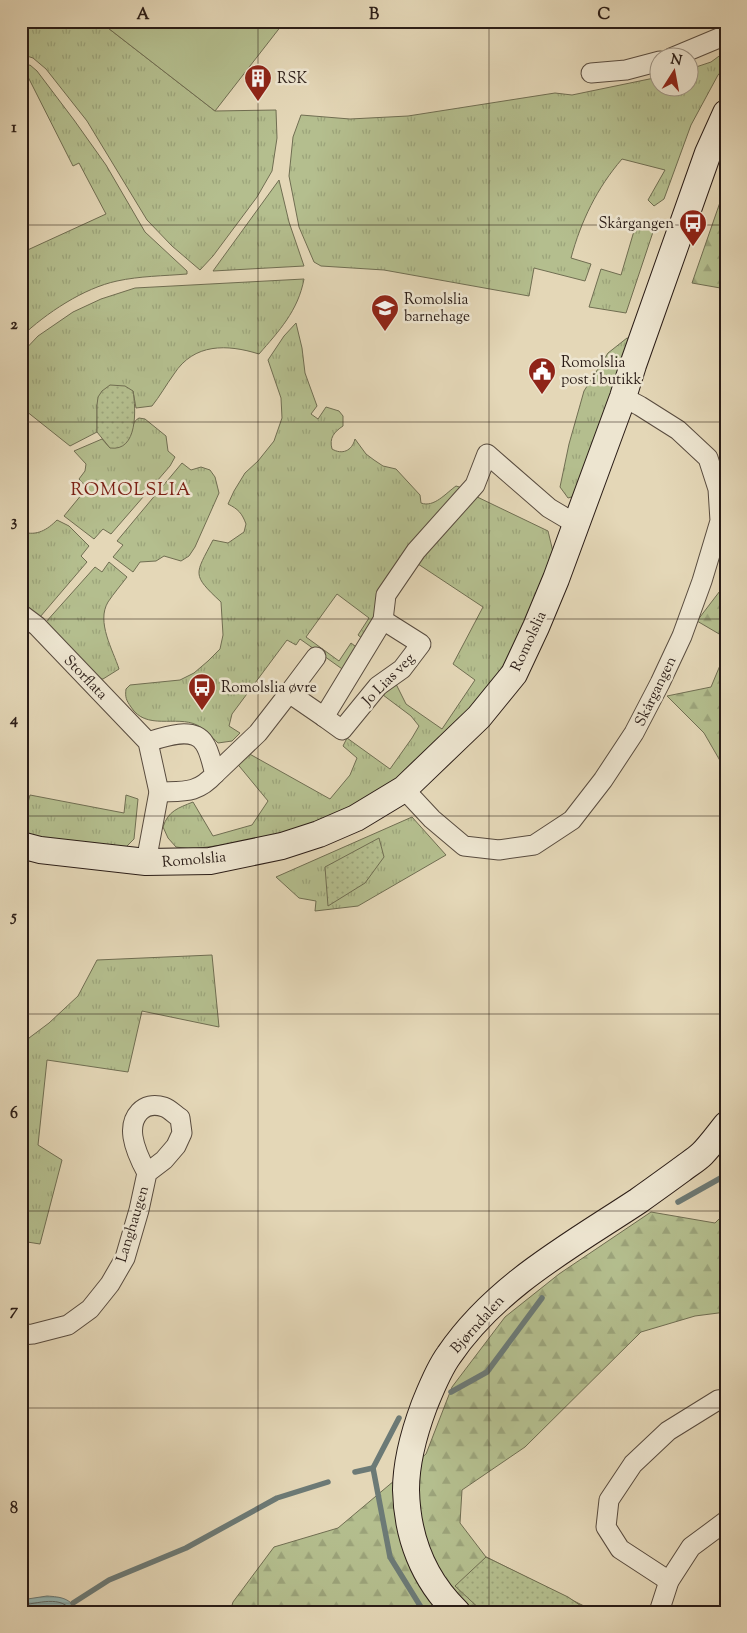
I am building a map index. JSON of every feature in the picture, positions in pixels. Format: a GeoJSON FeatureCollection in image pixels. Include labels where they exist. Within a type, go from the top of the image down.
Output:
{"type":"FeatureCollection","features":[{"type":"Feature","properties":{"kind":"street"},"geometry":{"type":"LineString","coordinates":[[695,48],[726,35]]}},
{"type":"Feature","properties":{"kind":"street"},"geometry":{"type":"LineString","coordinates":[[591,73],[626,70],[650,64]]}},
{"type":"Feature","properties":{"kind":"street","name":"Romolslia"},"geometry":{"type":"LineString","coordinates":[[21,845],[40,850],[146,862],[210,861],[282,846],[319,834],[356,818],[404,789],[479,717],[514,674],[556,579],[623,397],[708,153],[726,113]]}},
{"type":"Feature","properties":{"kind":"street","name":"Skårgangen"},"geometry":{"type":"LineString","coordinates":[[404,789],[432,819],[464,846],[499,850],[534,845],[572,820],[603,780],[634,733],[682,636],[702,581],[720,521],[718,488],[708,458],[678,430],[623,397]]}},
{"type":"Feature","properties":{"kind":"street","name":"Jo Lias veg"},"geometry":{"type":"LineString","coordinates":[[324,717],[383,620],[386,595],[416,552],[474,485],[487,454],[549,508],[576,524]]}},
{"type":"Feature","properties":{"kind":"street","name":"Storflata"},"geometry":{"type":"LineString","coordinates":[[21,614],[36,626],[148,742]]}},
{"type":"Feature","properties":{"kind":"street","name":"Jo Lias veg"},"geometry":{"type":"LineString","coordinates":[[289,693],[342,730],[378,686],[402,668],[421,644],[383,620]]}},
{"type":"Feature","properties":{"kind":"street"},"geometry":{"type":"LineString","coordinates":[[159,792],[194,790],[209,780],[258,733],[316,657]]}},
{"type":"Feature","properties":{"kind":"street"},"geometry":{"type":"LineString","coordinates":[[146,862],[159,792],[148,742],[182,734],[194,736],[204,743],[215,774]]}},
{"type":"Feature","properties":{"kind":"street","name":"Bjørndalen"},"geometry":{"type":"LineString","coordinates":[[456,1612],[427,1575],[415,1546],[407,1513],[406,1480],[410,1450],[419,1418],[448,1355],[479,1317],[508,1289],[654,1190],[701,1155],[726,1125]]}},
{"type":"Feature","properties":{"kind":"street","name":"Langhaugen"},"geometry":{"type":"LineString","coordinates":[[21,1335],[68,1326],[90,1309],[110,1284],[125,1258],[147,1173]]}},
{"type":"Feature","properties":{"kind":"street"},"geometry":{"type":"LineString","coordinates":[[669,1581],[620,1549],[606,1527],[609,1500],[633,1464],[668,1431],[718,1400],[726,1399]]}},
{"type":"Feature","properties":{"kind":"street"},"geometry":{"type":"LineString","coordinates":[[659,1612],[669,1581],[691,1547],[726,1521]]}},
{"type":"Feature","properties":{"kind":"green space"},"geometry":{"type":"Polygon","coordinates":[[[21,21],[99,21],[215,111],[276,110],[277,138],[272,171],[257,197],[213,256],[200,270],[172,246],[147,220],[87,121],[46,69],[33,58],[21,54],[21,21]]]}},
{"type":"Feature","properties":{"kind":"green space"},"geometry":{"type":"Polygon","coordinates":[[[99,21],[285,21],[215,111],[99,21]]]}},
{"type":"Feature","properties":{"kind":"green space"},"geometry":{"type":"Polygon","coordinates":[[[726,51],[726,66],[718,75],[691,125],[664,199],[654,206],[648,200],[665,170],[622,159],[598,193],[585,218],[571,258],[591,264],[585,281],[534,268],[529,296],[384,270],[321,266],[314,262],[299,227],[289,176],[293,137],[301,115],[350,119],[408,116],[555,93],[572,95],[650,79],[650,98],[700,98],[700,66],[711,62],[726,51]]]}},
{"type":"Feature","properties":{"kind":"green space"},"geometry":{"type":"Polygon","coordinates":[[[30,65],[37,71],[106,165],[145,232],[187,271],[187,274],[134,278],[104,284],[66,303],[42,319],[21,337],[21,253],[106,214],[79,163],[73,166],[23,67],[30,65]]]}},
{"type":"Feature","properties":{"kind":"green space"},"geometry":{"type":"Polygon","coordinates":[[[279,180],[289,222],[304,266],[213,271],[279,180]]]}},
{"type":"Feature","properties":{"kind":"green space"},"geometry":{"type":"Polygon","coordinates":[[[726,185],[726,289],[692,283],[726,185]]]}},
{"type":"Feature","properties":{"kind":"green space"},"geometry":{"type":"Polygon","coordinates":[[[646,226],[655,226],[626,313],[589,307],[601,269],[621,275],[634,231],[646,226]]]}},
{"type":"Feature","properties":{"kind":"green space"},"geometry":{"type":"Polygon","coordinates":[[[304,279],[297,301],[287,320],[259,354],[223,348],[201,351],[191,356],[182,364],[152,406],[136,408],[133,391],[97,405],[97,432],[70,446],[21,407],[21,354],[38,336],[73,312],[101,299],[135,288],[304,279]]]}},
{"type":"Feature","properties":{"kind":"green space"},"geometry":{"type":"Polygon","coordinates":[[[296,323],[305,373],[317,406],[311,414],[318,419],[326,407],[339,411],[343,416],[343,426],[332,438],[332,449],[339,452],[346,451],[352,446],[355,439],[366,454],[374,460],[383,466],[396,469],[420,495],[421,503],[435,502],[456,486],[466,489],[379,608],[364,640],[358,635],[369,618],[337,594],[306,637],[339,661],[351,643],[359,649],[345,671],[300,639],[296,645],[287,640],[232,714],[229,726],[240,733],[232,741],[218,743],[206,731],[189,722],[145,719],[131,707],[127,700],[126,689],[130,685],[180,680],[194,673],[220,649],[223,635],[221,602],[201,579],[199,574],[200,568],[213,540],[228,543],[244,532],[246,524],[243,517],[228,504],[245,473],[258,461],[274,441],[282,418],[281,398],[268,360],[284,336],[296,323]]]}},
{"type":"Feature","properties":{"kind":"green space"},"geometry":{"type":"Polygon","coordinates":[[[627,338],[631,339],[575,496],[568,498],[560,487],[569,444],[584,391],[608,353],[627,338]]]}},
{"type":"Feature","properties":{"kind":"green space"},"geometry":{"type":"Polygon","coordinates":[[[110,385],[125,386],[133,391],[135,408],[133,428],[126,443],[119,447],[110,448],[97,432],[97,405],[98,397],[110,385]]]}},
{"type":"Feature","properties":{"kind":"green space"},"geometry":{"type":"Polygon","coordinates":[[[139,418],[145,419],[166,436],[168,451],[175,457],[170,466],[111,534],[103,529],[94,539],[64,516],[87,488],[79,479],[85,471],[86,464],[74,451],[102,439],[110,448],[128,434],[135,421],[139,418]]]}},
{"type":"Feature","properties":{"kind":"green space"},"geometry":{"type":"Polygon","coordinates":[[[182,463],[191,470],[201,467],[210,470],[215,477],[219,493],[195,547],[189,556],[181,561],[164,556],[156,561],[140,562],[133,572],[113,557],[123,545],[117,541],[182,463]]]}},
{"type":"Feature","properties":{"kind":"green space"},"geometry":{"type":"Polygon","coordinates":[[[471,494],[548,531],[554,556],[532,619],[491,686],[395,784],[316,824],[253,841],[192,849],[176,847],[168,838],[163,827],[168,817],[178,808],[193,802],[213,836],[252,825],[268,801],[235,761],[246,752],[330,799],[350,775],[357,758],[343,746],[347,738],[390,769],[419,726],[411,716],[383,695],[396,684],[406,704],[442,729],[475,680],[453,664],[483,607],[415,562],[471,494]]]}},
{"type":"Feature","properties":{"kind":"green space"},"geometry":{"type":"Polygon","coordinates":[[[57,520],[69,526],[89,546],[81,556],[87,562],[40,617],[35,617],[21,603],[21,533],[37,533],[49,527],[57,520]]]}},
{"type":"Feature","properties":{"kind":"green space"},"geometry":{"type":"Polygon","coordinates":[[[109,562],[127,577],[108,602],[104,618],[107,636],[119,669],[103,679],[98,679],[45,623],[95,567],[102,572],[109,562]]]}},
{"type":"Feature","properties":{"kind":"green space"},"geometry":{"type":"Polygon","coordinates":[[[726,583],[726,638],[697,621],[726,583]]]}},
{"type":"Feature","properties":{"kind":"green space"},"geometry":{"type":"Polygon","coordinates":[[[726,651],[726,771],[704,733],[667,696],[711,687],[726,651]]]}},
{"type":"Feature","properties":{"kind":"green space"},"geometry":{"type":"Polygon","coordinates":[[[30,795],[124,813],[126,795],[138,799],[134,839],[122,851],[21,835],[30,795]]]}},
{"type":"Feature","properties":{"kind":"green space"},"geometry":{"type":"Polygon","coordinates":[[[412,817],[446,855],[358,906],[315,911],[316,901],[299,898],[276,877],[412,817]]]}},
{"type":"Feature","properties":{"kind":"green space"},"geometry":{"type":"Polygon","coordinates":[[[379,838],[384,857],[365,883],[328,906],[325,867],[379,838]]]}},
{"type":"Feature","properties":{"kind":"green space"},"geometry":{"type":"Polygon","coordinates":[[[212,955],[219,1027],[142,1011],[128,1072],[47,1060],[38,1145],[62,1160],[40,1244],[21,1241],[21,1050],[29,1038],[49,1023],[78,996],[97,960],[212,955]]]}},
{"type":"Feature","properties":{"kind":"green space"},"geometry":{"type":"Polygon","coordinates":[[[651,1212],[715,1223],[726,1212],[726,1312],[695,1316],[641,1332],[525,1447],[462,1490],[460,1523],[486,1557],[596,1612],[230,1612],[233,1602],[274,1547],[338,1528],[426,1454],[452,1387],[505,1317],[559,1274],[651,1212]]]}},
{"type":"Feature","properties":{"kind":"green space"},"geometry":{"type":"Polygon","coordinates":[[[486,1557],[568,1597],[590,1612],[483,1612],[455,1586],[486,1557]]]}},
{"type":"Feature","properties":{"kind":"water"},"geometry":{"type":"Polygon","coordinates":[[[47,1596],[69,1601],[77,1612],[21,1612],[21,1600],[47,1596]]]}},
{"type":"Feature","properties":{"kind":"waterway"},"geometry":{"type":"LineString","coordinates":[[678,1202],[726,1175]]}},
{"type":"Feature","properties":{"kind":"waterway"},"geometry":{"type":"LineString","coordinates":[[451,1392],[487,1372],[542,1298]]}},
{"type":"Feature","properties":{"kind":"waterway"},"geometry":{"type":"LineString","coordinates":[[399,1418],[373,1468],[390,1557],[424,1612]]}},
{"type":"Feature","properties":{"kind":"waterway"},"geometry":{"type":"LineString","coordinates":[[355,1472],[373,1468]]}},
{"type":"Feature","properties":{"kind":"waterway"},"geometry":{"type":"LineString","coordinates":[[73,1603],[109,1580],[186,1548],[277,1498],[328,1482]]}},
{"type":"Feature","properties":{"kind":"place","name":"RSK"},"geometry":{"type":"Point","coordinates":[258,102]}},
{"type":"Feature","properties":{"kind":"place","name":"Skårgangen"},"geometry":{"type":"Point","coordinates":[693,247]}},
{"type":"Feature","properties":{"kind":"place","name":"Romolslia barnehage"},"geometry":{"type":"Point","coordinates":[385,332]}},
{"type":"Feature","properties":{"kind":"place","name":"Romolslia post i butikk"},"geometry":{"type":"Point","coordinates":[542,395]}},
{"type":"Feature","properties":{"kind":"place","name":"Romolslia øvre"},"geometry":{"type":"Point","coordinates":[202,711]}},
{"type":"Feature","properties":{"kind":"district","name":"ROMOLSLIA"},"geometry":{"type":"Point","coordinates":[131,489]}}]}
